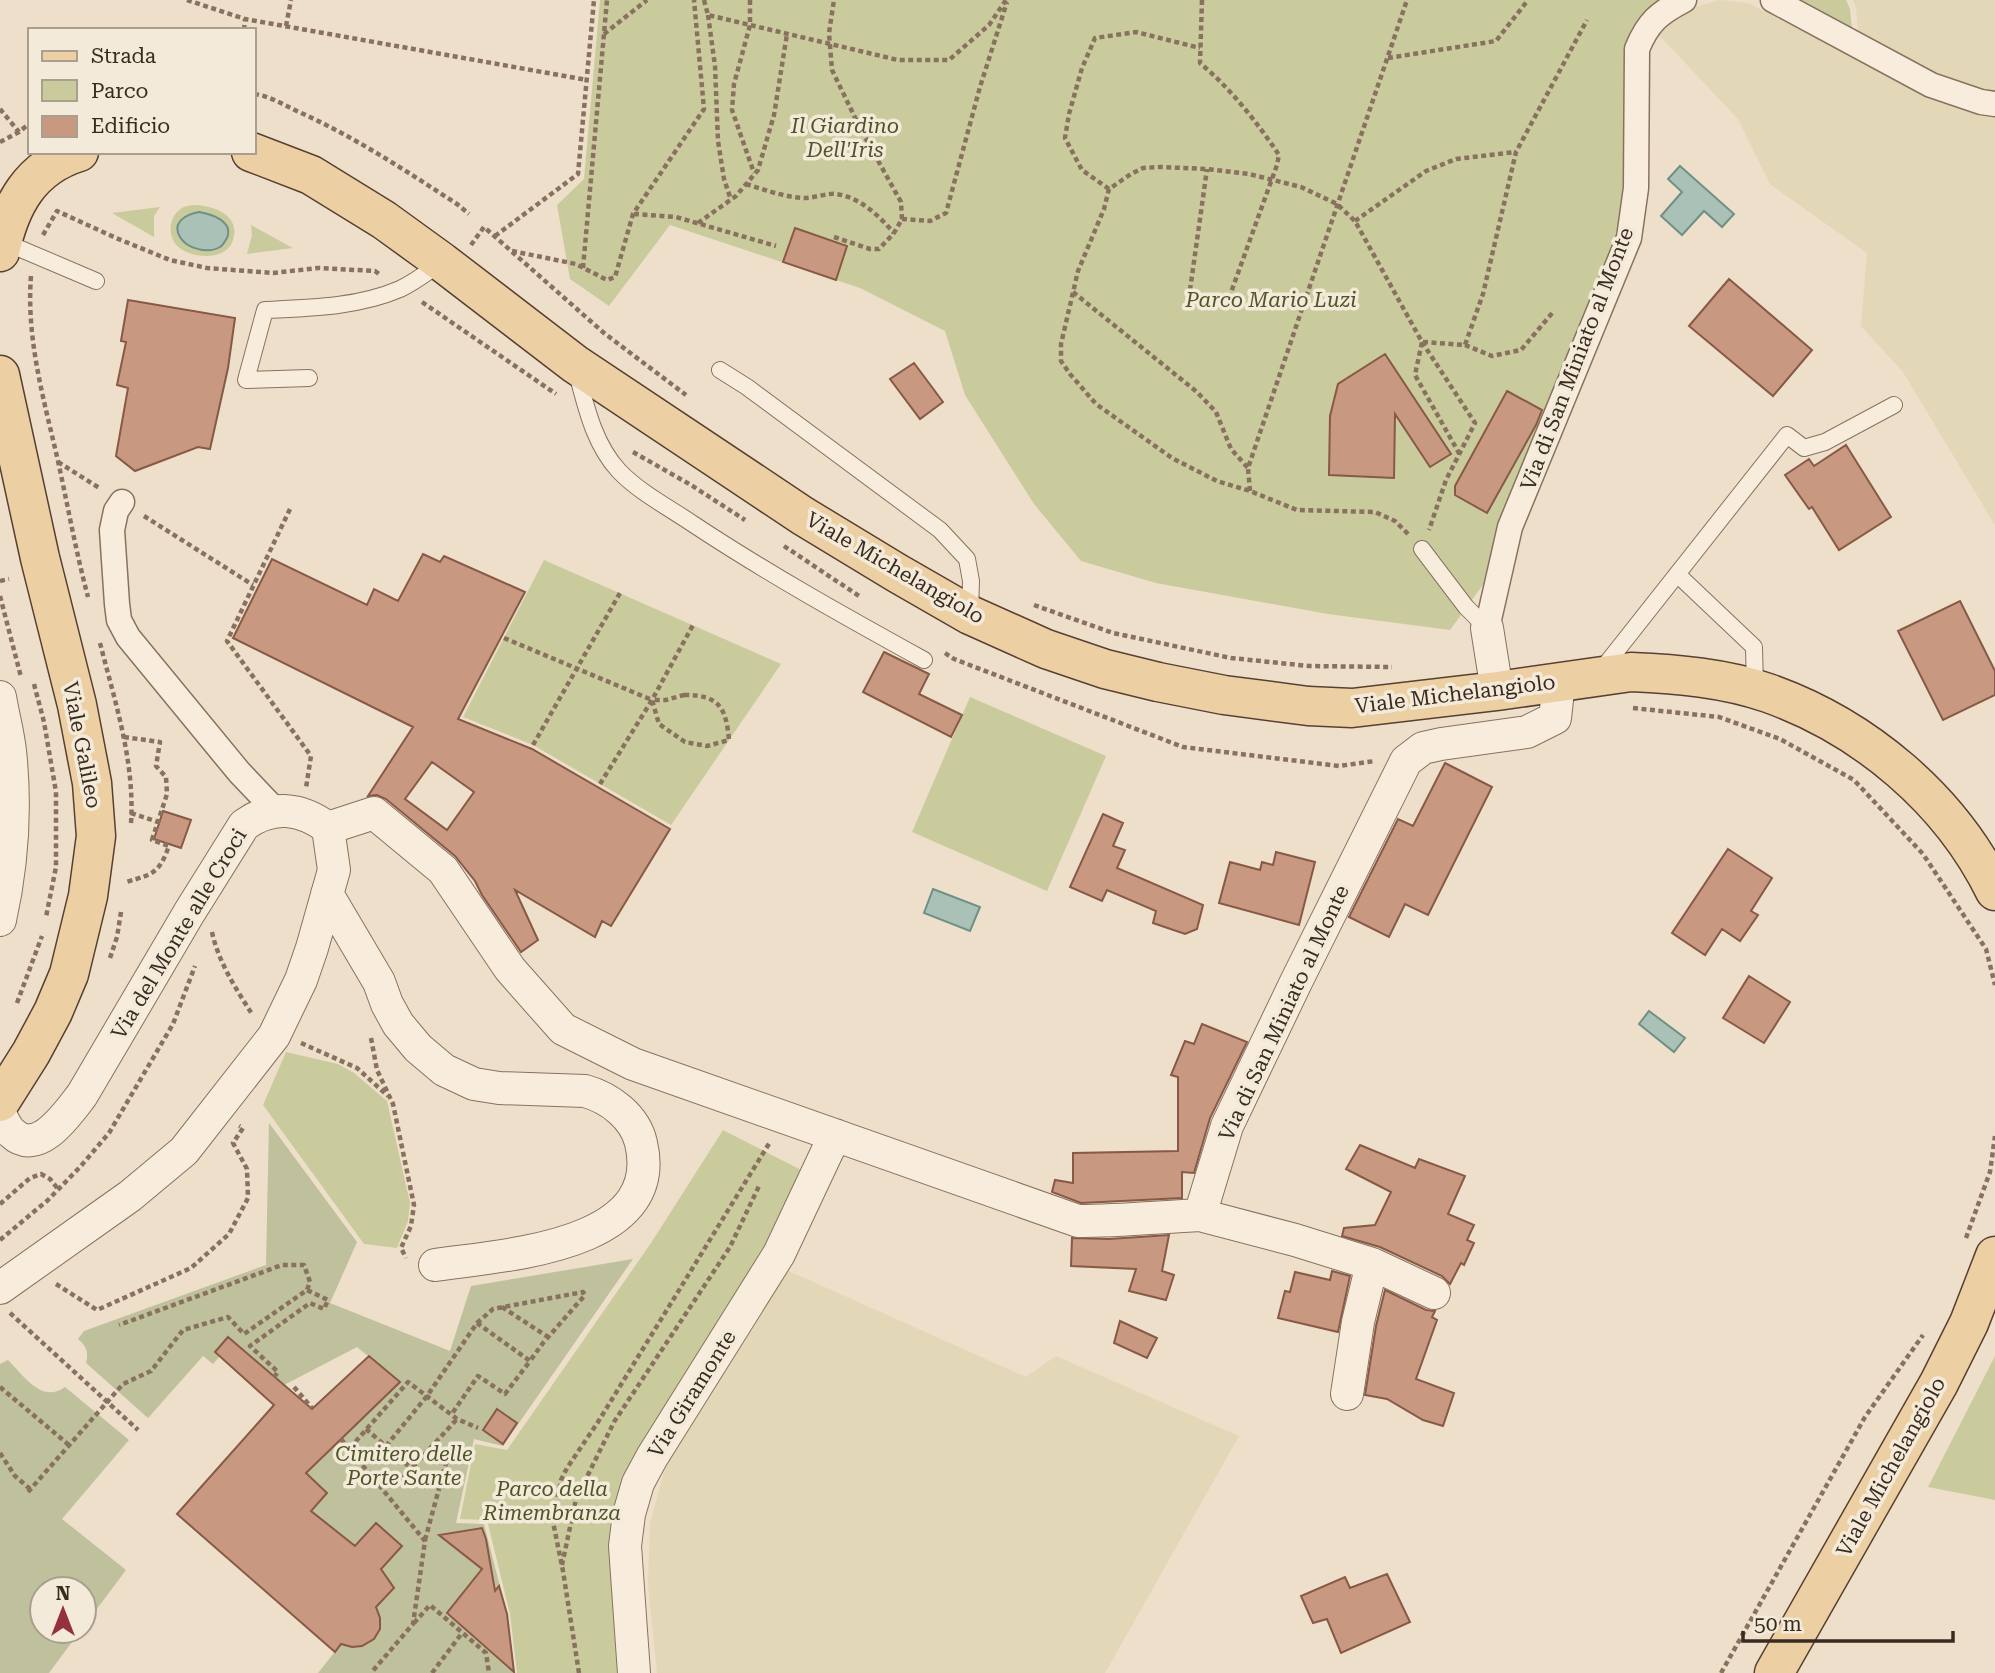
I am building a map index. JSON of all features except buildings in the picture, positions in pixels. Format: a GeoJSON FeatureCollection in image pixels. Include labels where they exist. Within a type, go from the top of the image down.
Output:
{"type":"FeatureCollection","features":[{"type":"Feature","properties":{"kind":"main road"},"geometry":{"type":"LineString","coordinates":[[4,237],[27,185],[47,167],[73,154]]}},
{"type":"Feature","properties":{"kind":"main road","name":"Viale Michelangiolo"},"geometry":{"type":"LineString","coordinates":[[256,154],[311,175],[384,220],[575,364],[803,516],[970,615],[1046,649],[1105,669],[1158,682],[1224,695],[1308,706],[1352,708],[1632,672],[1717,681],[1755,690],[1805,708],[1842,728],[1893,762],[1945,814],[1969,846],[1995,891]]}},
{"type":"Feature","properties":{"kind":"main road","name":"Viale Galileo"},"geometry":{"type":"LineString","coordinates":[[0,375],[40,558],[77,705],[92,783],[96,836],[88,896],[69,974],[32,1053],[0,1102]]}},
{"type":"Feature","properties":{"kind":"main road","name":"Viale Michelangiolo"},"geometry":{"type":"LineString","coordinates":[[1774,1673],[1940,1383],[1969,1323],[1980,1247]]}},
{"type":"Feature","properties":{"kind":"street","name":"Via di San Miniato al Monte"},"geometry":{"type":"LineString","coordinates":[[1497,691],[1488,628],[1510,527],[1629,238],[1636,188],[1637,49],[1643,34],[1661,12],[1684,0]]}},
{"type":"Feature","properties":{"kind":"street"},"geometry":{"type":"LineString","coordinates":[[1773,0],[1931,85],[1995,104]]}},
{"type":"Feature","properties":{"kind":"street"},"geometry":{"type":"LineString","coordinates":[[6,1301],[184,1151],[264,1027],[300,980],[334,870],[302,818],[239,772],[128,637],[119,620],[112,530],[116,511],[122,502]]}},
{"type":"Feature","properties":{"kind":"street","name":"Via di San Miniato al Monte"},"geometry":{"type":"LineString","coordinates":[[1200,1215],[1227,1126],[1406,761],[1423,748],[1527,732],[1555,718],[1578,679]]}},
{"type":"Feature","properties":{"kind":"street"},"geometry":{"type":"LineString","coordinates":[[0,920],[6,892],[12,810],[11,692]]}},
{"type":"Feature","properties":{"kind":"street","name":"Via del Monte alle Croci"},"geometry":{"type":"LineString","coordinates":[[0,1114],[10,1133],[21,1140],[34,1140],[48,1134],[65,1117],[82,1095],[244,825],[257,816],[302,818],[374,813],[443,870],[510,969],[563,1029],[633,1064],[835,1135]]}},
{"type":"Feature","properties":{"kind":"street"},"geometry":{"type":"LineString","coordinates":[[327,894],[379,982],[398,1024],[418,1048],[444,1070],[474,1084],[499,1088],[586,1091],[597,1094],[629,1118],[642,1144],[643,1169],[636,1195],[616,1218],[602,1228],[539,1249],[421,1263]]}},
{"type":"Feature","properties":{"kind":"street"},"geometry":{"type":"LineString","coordinates":[[835,1135],[1078,1220],[1113,1221],[1200,1215],[1372,1264],[1434,1293]]}},
{"type":"Feature","properties":{"kind":"street","name":"Via Giramonte"},"geometry":{"type":"LineString","coordinates":[[634,1673],[625,1546],[629,1514],[638,1483],[779,1254],[835,1135]]}},
{"type":"Feature","properties":{"kind":"street"},"geometry":{"type":"LineString","coordinates":[[1346,1394],[1358,1322],[1372,1264]]}},
{"type":"Feature","properties":{"kind":"lane"},"geometry":{"type":"LineString","coordinates":[[4,237],[96,281]]}},
{"type":"Feature","properties":{"kind":"lane"},"geometry":{"type":"LineString","coordinates":[[309,378],[246,380],[265,310],[337,306],[363,300],[401,288],[443,262]]}},
{"type":"Feature","properties":{"kind":"lane"},"geometry":{"type":"LineString","coordinates":[[575,364],[588,417],[598,440],[618,470],[642,490],[735,551],[924,660]]}},
{"type":"Feature","properties":{"kind":"lane"},"geometry":{"type":"LineString","coordinates":[[720,370],[747,387],[940,530],[967,559],[971,582],[970,615]]}},
{"type":"Feature","properties":{"kind":"lane"},"geometry":{"type":"LineString","coordinates":[[1578,679],[1677,574],[1787,435],[1804,448],[1825,442],[1894,405]]}},
{"type":"Feature","properties":{"kind":"lane"},"geometry":{"type":"LineString","coordinates":[[1422,549],[1466,607],[1488,628]]}},
{"type":"Feature","properties":{"kind":"lane"},"geometry":{"type":"LineString","coordinates":[[1677,574],[1754,647],[1755,690]]}},
{"type":"Feature","properties":{"kind":"path"},"geometry":{"type":"LineString","coordinates":[[187,0],[205,3],[245,19],[587,80]]}},
{"type":"Feature","properties":{"kind":"path"},"geometry":{"type":"LineString","coordinates":[[286,26],[291,0]]}},
{"type":"Feature","properties":{"kind":"path"},"geometry":{"type":"LineString","coordinates":[[495,236],[578,174],[594,0]]}},
{"type":"Feature","properties":{"kind":"path"},"geometry":{"type":"LineString","coordinates":[[583,268],[607,0]]}},
{"type":"Feature","properties":{"kind":"path"},"geometry":{"type":"LineString","coordinates":[[603,35],[648,0]]}},
{"type":"Feature","properties":{"kind":"path"},"geometry":{"type":"LineString","coordinates":[[511,251],[576,264],[607,280],[615,277],[633,214],[704,109],[694,0]]}},
{"type":"Feature","properties":{"kind":"path"},"geometry":{"type":"LineString","coordinates":[[704,0],[715,66],[718,141],[724,179],[731,200]]}},
{"type":"Feature","properties":{"kind":"path"},"geometry":{"type":"LineString","coordinates":[[750,0],[750,25],[734,84],[732,110],[754,174]]}},
{"type":"Feature","properties":{"kind":"path"},"geometry":{"type":"LineString","coordinates":[[834,0],[830,44],[832,70],[901,202],[902,219],[894,233],[878,249],[870,249],[834,237]]}},
{"type":"Feature","properties":{"kind":"path"},"geometry":{"type":"LineString","coordinates":[[708,15],[898,60],[949,60],[989,25],[1007,0]]}},
{"type":"Feature","properties":{"kind":"path"},"geometry":{"type":"LineString","coordinates":[[902,219],[930,220],[946,213],[1007,0]]}},
{"type":"Feature","properties":{"kind":"path"},"geometry":{"type":"LineString","coordinates":[[1202,0],[1200,62],[1217,77],[1266,135],[1279,155],[1229,298],[1219,304],[1206,304],[1194,299],[1190,290],[1207,169]]}},
{"type":"Feature","properties":{"kind":"path"},"geometry":{"type":"LineString","coordinates":[[1250,491],[1248,468],[1407,0]]}},
{"type":"Feature","properties":{"kind":"path"},"geometry":{"type":"LineString","coordinates":[[1388,58],[1496,41],[1528,0]]}},
{"type":"Feature","properties":{"kind":"path"},"geometry":{"type":"LineString","coordinates":[[244,28],[245,19]]}},
{"type":"Feature","properties":{"kind":"path"},"geometry":{"type":"LineString","coordinates":[[1465,345],[1483,294],[1516,152],[1587,20]]}},
{"type":"Feature","properties":{"kind":"path"},"geometry":{"type":"LineString","coordinates":[[1109,189],[1082,170],[1065,138],[1082,68],[1096,38],[1136,32],[1200,48]]}},
{"type":"Feature","properties":{"kind":"path"},"geometry":{"type":"LineString","coordinates":[[698,223],[731,200],[758,170],[774,115],[788,34]]}},
{"type":"Feature","properties":{"kind":"path"},"geometry":{"type":"LineString","coordinates":[[256,94],[313,118],[379,153],[469,214]]}},
{"type":"Feature","properties":{"kind":"path"},"geometry":{"type":"LineString","coordinates":[[0,109],[19,132]]}},
{"type":"Feature","properties":{"kind":"path"},"geometry":{"type":"LineString","coordinates":[[0,142],[28,124]]}},
{"type":"Feature","properties":{"kind":"path"},"geometry":{"type":"LineString","coordinates":[[1355,220],[1426,171],[1456,159],[1516,152]]}},
{"type":"Feature","properties":{"kind":"path"},"geometry":{"type":"LineString","coordinates":[[1143,168],[1207,169],[1272,179],[1301,187],[1337,204],[1355,220],[1422,342],[1475,423],[1446,481],[1422,549],[1395,521],[1375,512],[1297,510],[1217,481],[1172,458],[1096,404],[1061,361],[1061,344],[1078,271],[1104,209],[1109,189],[1143,168]]}},
{"type":"Feature","properties":{"kind":"path"},"geometry":{"type":"LineString","coordinates":[[746,184],[779,194],[807,198],[836,194],[850,198],[873,211],[894,233]]}},
{"type":"Feature","properties":{"kind":"path"},"geometry":{"type":"LineString","coordinates":[[57,211],[170,260],[207,268],[273,273],[318,268],[375,271]]}},
{"type":"Feature","properties":{"kind":"path"},"geometry":{"type":"LineString","coordinates":[[633,214],[676,217],[776,246]]}},
{"type":"Feature","properties":{"kind":"path"},"geometry":{"type":"LineString","coordinates":[[1073,292],[1197,392],[1216,412],[1231,449],[1248,468]]}},
{"type":"Feature","properties":{"kind":"path"},"geometry":{"type":"LineString","coordinates":[[427,305],[588,417]]}},
{"type":"Feature","properties":{"kind":"path"},"geometry":{"type":"LineString","coordinates":[[1422,342],[1465,345],[1492,356],[1521,350],[1552,312]]}},
{"type":"Feature","properties":{"kind":"path"},"geometry":{"type":"LineString","coordinates":[[1422,342],[1415,375],[1460,455]]}},
{"type":"Feature","properties":{"kind":"path"},"geometry":{"type":"LineString","coordinates":[[58,461],[253,585]]}},
{"type":"Feature","properties":{"kind":"path"},"geometry":{"type":"LineString","coordinates":[[290,509],[227,641],[311,756],[302,818]]}},
{"type":"Feature","properties":{"kind":"path"},"geometry":{"type":"LineString","coordinates":[[0,581],[9,579]]}},
{"type":"Feature","properties":{"kind":"path"},"geometry":{"type":"LineString","coordinates":[[533,745],[620,593]]}},
{"type":"Feature","properties":{"kind":"path"},"geometry":{"type":"LineString","coordinates":[[0,596],[11,692]]}},
{"type":"Feature","properties":{"kind":"path"},"geometry":{"type":"LineString","coordinates":[[600,784],[652,700],[692,625]]}},
{"type":"Feature","properties":{"kind":"path"},"geometry":{"type":"LineString","coordinates":[[504,638],[652,700],[704,695],[722,708],[730,740],[708,747],[685,742],[659,724],[652,700]]}},
{"type":"Feature","properties":{"kind":"path"},"geometry":{"type":"LineString","coordinates":[[33,725],[44,722]]}},
{"type":"Feature","properties":{"kind":"path"},"geometry":{"type":"LineString","coordinates":[[124,737],[160,742],[156,766],[166,777],[167,794],[152,839],[169,846],[162,865],[149,876],[126,882]]}},
{"type":"Feature","properties":{"kind":"path"},"geometry":{"type":"LineString","coordinates":[[131,813],[158,822]]}},
{"type":"Feature","properties":{"kind":"path"},"geometry":{"type":"LineString","coordinates":[[210,926],[215,947],[237,991],[264,1027],[358,1068],[391,1099]]}},
{"type":"Feature","properties":{"kind":"path"},"geometry":{"type":"LineString","coordinates":[[0,1240],[58,1189],[109,1133],[173,1024],[195,964]]}},
{"type":"Feature","properties":{"kind":"path"},"geometry":{"type":"LineString","coordinates":[[369,1031],[377,1070],[391,1099],[414,1205],[411,1226],[401,1248],[421,1263]]}},
{"type":"Feature","properties":{"kind":"path"},"geometry":{"type":"LineString","coordinates":[[59,1286],[97,1310],[191,1268],[229,1234],[248,1198],[247,1169],[233,1143],[243,1128]]}},
{"type":"Feature","properties":{"kind":"path"},"geometry":{"type":"LineString","coordinates":[[1980,1247],[1995,1136]]}},
{"type":"Feature","properties":{"kind":"path"},"geometry":{"type":"LineString","coordinates":[[579,1673],[553,1522],[561,1480],[769,1143]]}},
{"type":"Feature","properties":{"kind":"path"},"geometry":{"type":"LineString","coordinates":[[0,1204],[30,1178],[41,1174],[50,1179],[58,1189]]}},
{"type":"Feature","properties":{"kind":"path"},"geometry":{"type":"LineString","coordinates":[[562,1566],[576,1499],[614,1422],[730,1247],[760,1184]]}},
{"type":"Feature","properties":{"kind":"path"},"geometry":{"type":"LineString","coordinates":[[0,1453],[29,1491],[123,1384],[151,1371],[183,1330],[228,1317],[244,1334],[307,1290],[310,1282],[304,1265],[282,1265],[119,1325]]}},
{"type":"Feature","properties":{"kind":"path"},"geometry":{"type":"LineString","coordinates":[[274,1377],[278,1372],[250,1346],[310,1303],[324,1309],[328,1300],[307,1290]]}},
{"type":"Feature","properties":{"kind":"path"},"geometry":{"type":"LineString","coordinates":[[386,1446],[427,1396],[477,1323],[493,1309],[583,1292],[585,1295],[548,1337],[505,1394],[478,1376],[451,1415]]}},
{"type":"Feature","properties":{"kind":"path"},"geometry":{"type":"LineString","coordinates":[[6,1301],[138,1430]]}},
{"type":"Feature","properties":{"kind":"path"},"geometry":{"type":"LineString","coordinates":[[502,1307],[548,1337]]}},
{"type":"Feature","properties":{"kind":"path"},"geometry":{"type":"LineString","coordinates":[[477,1323],[530,1361]]}},
{"type":"Feature","properties":{"kind":"path"},"geometry":{"type":"LineString","coordinates":[[1721,1673],[1865,1417],[1925,1332]]}},
{"type":"Feature","properties":{"kind":"path"},"geometry":{"type":"LineString","coordinates":[[350,1448],[408,1382],[457,1419],[478,1428]]}},
{"type":"Feature","properties":{"kind":"path"},"geometry":{"type":"LineString","coordinates":[[0,1387],[69,1445]]}},
{"type":"Feature","properties":{"kind":"path"},"geometry":{"type":"LineString","coordinates":[[294,1387],[312,1408]]}},
{"type":"Feature","properties":{"kind":"path"},"geometry":{"type":"LineString","coordinates":[[401,1480],[457,1419]]}},
{"type":"Feature","properties":{"kind":"path"},"geometry":{"type":"LineString","coordinates":[[366,1429],[411,1468]]}},
{"type":"Feature","properties":{"kind":"path"},"geometry":{"type":"LineString","coordinates":[[341,1439],[425,1541]]}},
{"type":"Feature","properties":{"kind":"path"},"geometry":{"type":"LineString","coordinates":[[413,1623],[425,1541],[446,1463],[463,1444]]}},
{"type":"Feature","properties":{"kind":"path"},"geometry":{"type":"LineString","coordinates":[[374,1672],[430,1605],[485,1653],[489,1673]]}},
{"type":"Feature","properties":{"kind":"path"},"geometry":{"type":"LineString","coordinates":[[432,1673],[463,1633]]}},
{"type":"Feature","properties":{"kind":"shaded area"},"geometry":{"type":"Polygon","coordinates":[[[1720,0],[1748,3],[1845,53],[1858,29],[1853,0],[1995,0],[1995,525],[1903,372],[1861,326],[1867,253],[1770,184],[1738,119],[1657,33],[1687,9],[1720,0]]]}},
{"type":"Feature","properties":{"kind":"shaded area"},"geometry":{"type":"Polygon","coordinates":[[[1680,166],[1734,214],[1722,227],[1704,211],[1682,235],[1661,216],[1682,192],[1668,179],[1680,166]]]}},
{"type":"Feature","properties":{"kind":"shaded area"},"geometry":{"type":"Polygon","coordinates":[[[199,212],[220,219],[227,227],[227,238],[221,246],[210,250],[198,249],[188,245],[180,237],[177,227],[179,223],[185,217],[199,212]]]}},
{"type":"Feature","properties":{"kind":"shaded area"},"geometry":{"type":"Polygon","coordinates":[[[933,889],[980,907],[970,931],[924,913],[933,889]]]}},
{"type":"Feature","properties":{"kind":"shaded area"},"geometry":{"type":"Polygon","coordinates":[[[1649,1011],[1685,1038],[1674,1052],[1639,1024],[1649,1011]]]}},
{"type":"Feature","properties":{"kind":"shaded area"},"geometry":{"type":"Polygon","coordinates":[[[782,1268],[1026,1377],[1056,1356],[1239,1436],[1105,1673],[657,1673],[648,1585],[650,1523],[666,1465],[782,1268]]]}},
{"type":"Feature","properties":{"kind":"green space","name":"Parco Mario Luzi"},"geometry":{"type":"Polygon","coordinates":[[[600,0],[1662,0],[1653,5],[1621,236],[1485,582],[1450,630],[1328,614],[1156,583],[1081,561],[1034,504],[965,395],[945,331],[860,288],[670,225],[609,306],[570,279],[557,205],[584,179],[600,0]]]}},
{"type":"Feature","properties":{"kind":"green space"},"geometry":{"type":"Polygon","coordinates":[[[1797,0],[1846,0],[1850,9],[1852,30],[1797,0]]]}},
{"type":"Feature","properties":{"kind":"green space"},"geometry":{"type":"Polygon","coordinates":[[[192,205],[216,209],[229,218],[234,231],[232,242],[226,250],[202,256],[176,245],[171,234],[171,223],[177,212],[192,205]]]}},
{"type":"Feature","properties":{"kind":"green space"},"geometry":{"type":"Polygon","coordinates":[[[160,207],[154,216],[154,237],[112,213],[160,207]]]}},
{"type":"Feature","properties":{"kind":"green space"},"geometry":{"type":"Polygon","coordinates":[[[251,225],[293,248],[247,254],[252,235],[251,225]]]}},
{"type":"Feature","properties":{"kind":"green space"},"geometry":{"type":"Polygon","coordinates":[[[544,560],[781,664],[671,825],[533,745],[463,717],[544,560]]]}},
{"type":"Feature","properties":{"kind":"green space"},"geometry":{"type":"Polygon","coordinates":[[[970,697],[1106,756],[1047,891],[912,832],[970,697]]]}},
{"type":"Feature","properties":{"kind":"green space"},"geometry":{"type":"Polygon","coordinates":[[[286,1052],[338,1064],[354,1073],[387,1101],[410,1203],[408,1221],[397,1248],[364,1244],[263,1105],[286,1052]]]}},
{"type":"Feature","properties":{"kind":"green space","name":"Cimitero delle Porte Sante"},"geometry":{"type":"Polygon","coordinates":[[[269,1123],[357,1242],[330,1303],[450,1351],[471,1286],[633,1259],[503,1446],[474,1439],[456,1523],[484,1524],[507,1614],[514,1673],[318,1673],[341,1644],[360,1646],[377,1634],[379,1617],[376,1607],[394,1588],[381,1569],[402,1546],[355,1546],[311,1511],[327,1493],[306,1473],[400,1382],[357,1347],[284,1385],[220,1356],[213,1364],[203,1356],[148,1418],[86,1363],[86,1349],[78,1339],[84,1331],[266,1265],[269,1123]]]}},
{"type":"Feature","properties":{"kind":"green space","name":"Parco della Rimembranza"},"geometry":{"type":"Polygon","coordinates":[[[723,1130],[809,1174],[639,1458],[625,1673],[517,1673],[510,1614],[487,1520],[460,1519],[475,1444],[507,1450],[651,1243],[723,1130]]]}},
{"type":"Feature","properties":{"kind":"green space"},"geometry":{"type":"Polygon","coordinates":[[[1995,1356],[1995,1500],[1928,1487],[1995,1356]]]}},
{"type":"Feature","properties":{"kind":"green space"},"geometry":{"type":"Polygon","coordinates":[[[8,1360],[41,1390],[57,1391],[65,1387],[129,1440],[62,1519],[126,1570],[98,1607],[98,1575],[28,1575],[28,1645],[70,1645],[49,1673],[0,1673],[0,1364],[8,1360]]]}},
{"type":"Feature","properties":{"kind":"park label","name":"Il Giardino Dell'Iris"},"geometry":{"type":"Point","coordinates":[845,138]}}]}
